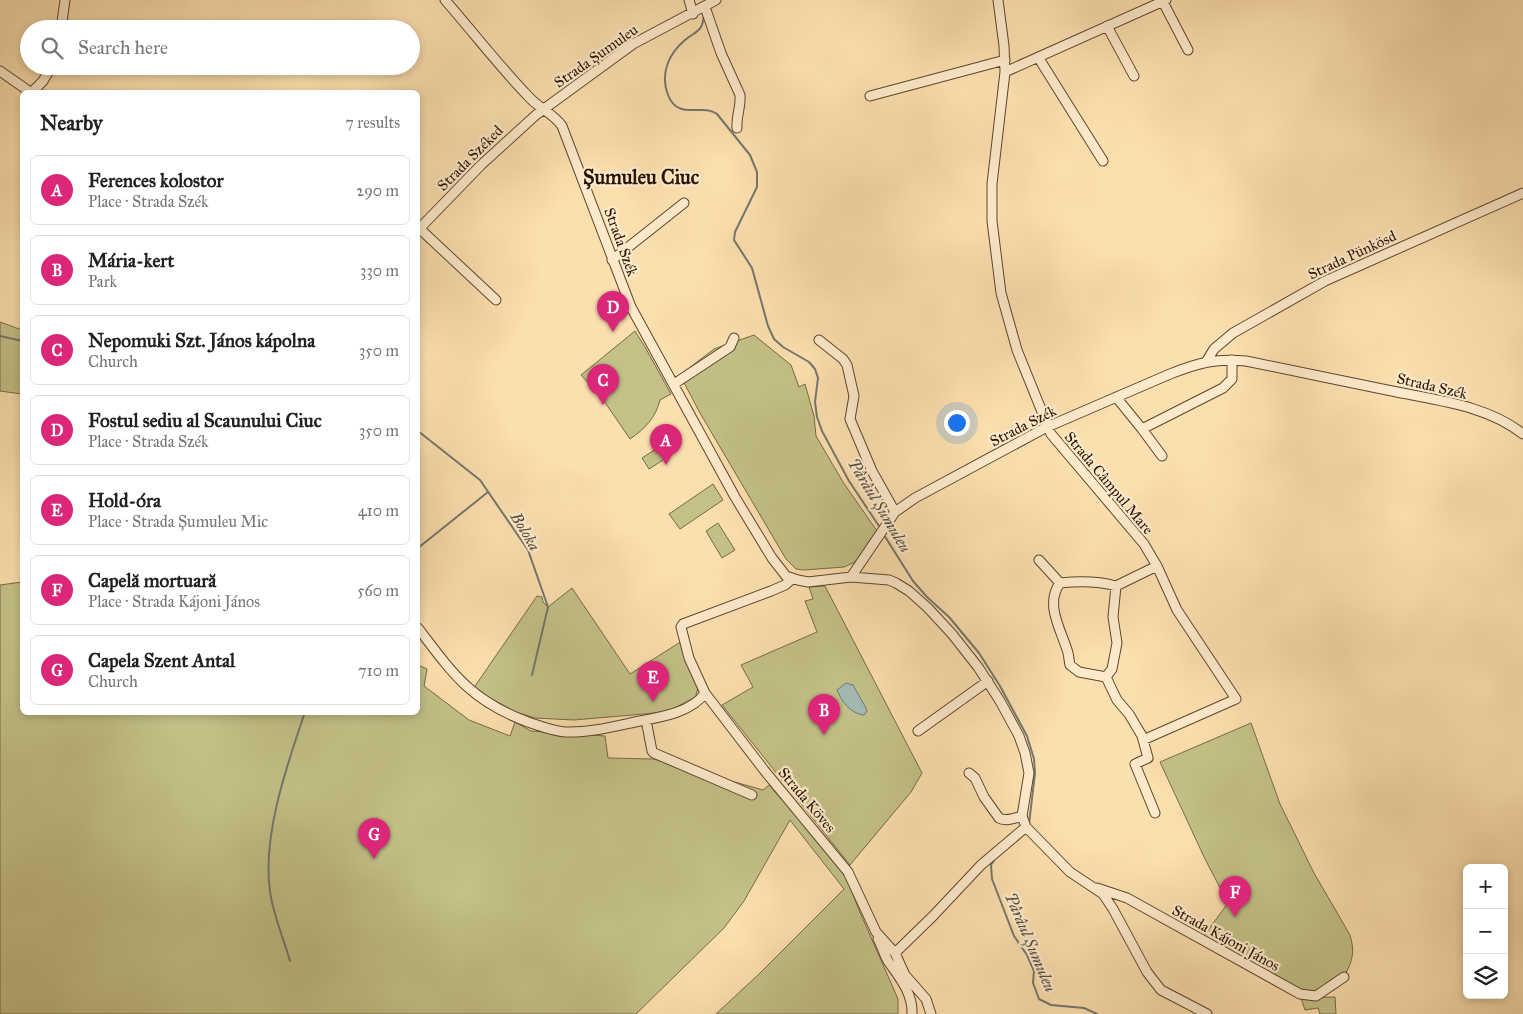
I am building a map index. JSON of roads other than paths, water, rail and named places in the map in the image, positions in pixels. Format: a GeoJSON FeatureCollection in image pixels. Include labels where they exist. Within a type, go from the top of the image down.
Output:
{"type":"FeatureCollection","features":[{"type":"Feature","properties":{"kind":"street"},"geometry":{"type":"LineString","coordinates":[[62,20],[65,0]]}},
{"type":"Feature","properties":{"kind":"street","name":"Strada Szék"},"geometry":{"type":"LineString","coordinates":[[445,0],[526,94],[543,110],[553,115],[562,126],[612,260],[634,312],[735,497],[776,564],[786,576],[792,579]]}},
{"type":"Feature","properties":{"kind":"street"},"geometry":{"type":"LineString","coordinates":[[689,0],[692,14]]}},
{"type":"Feature","properties":{"kind":"street","name":"Strada Șumuleu"},"geometry":{"type":"LineString","coordinates":[[543,110],[632,44],[716,0]]}},
{"type":"Feature","properties":{"kind":"street","name":"Strada Câmpul Mare"},"geometry":{"type":"LineString","coordinates":[[998,0],[1005,72],[992,184],[993,241],[1008,320],[1016,350],[1047,427],[1056,441],[1144,544],[1157,566],[1177,610],[1236,699],[1143,740]]}},
{"type":"Feature","properties":{"kind":"street"},"geometry":{"type":"LineString","coordinates":[[1005,72],[1164,1],[1188,50]]}},
{"type":"Feature","properties":{"kind":"street"},"geometry":{"type":"LineString","coordinates":[[705,7],[721,53],[740,96],[741,102],[737,128]]}},
{"type":"Feature","properties":{"kind":"street"},"geometry":{"type":"LineString","coordinates":[[1107,26],[1134,76]]}},
{"type":"Feature","properties":{"kind":"street"},"geometry":{"type":"LineString","coordinates":[[1038,57],[1103,161]]}},
{"type":"Feature","properties":{"kind":"street"},"geometry":{"type":"LineString","coordinates":[[870,96],[1005,60]]}},
{"type":"Feature","properties":{"kind":"street"},"geometry":{"type":"LineString","coordinates":[[0,71],[28,90]]}},
{"type":"Feature","properties":{"kind":"street"},"geometry":{"type":"LineString","coordinates":[[33,90],[46,75]]}},
{"type":"Feature","properties":{"kind":"street","name":"Strada Széked"},"geometry":{"type":"LineString","coordinates":[[420,227],[514,133],[543,110]]}},
{"type":"Feature","properties":{"kind":"street","name":"Strada Pünkösd"},"geometry":{"type":"LineString","coordinates":[[1206,362],[1218,345],[1232,333],[1325,281],[1523,193]]}},
{"type":"Feature","properties":{"kind":"street"},"geometry":{"type":"LineString","coordinates":[[612,260],[684,203]]}},
{"type":"Feature","properties":{"kind":"street","name":"Strada Széked"},"geometry":{"type":"LineString","coordinates":[[420,231],[496,300]]}},
{"type":"Feature","properties":{"kind":"street"},"geometry":{"type":"LineString","coordinates":[[674,384],[730,347],[734,338]]}},
{"type":"Feature","properties":{"kind":"street"},"geometry":{"type":"LineString","coordinates":[[819,340],[843,359],[847,365],[854,396],[850,419],[872,471],[895,512]]}},
{"type":"Feature","properties":{"kind":"street"},"geometry":{"type":"LineString","coordinates":[[1142,428],[1194,404],[1223,388],[1232,379],[1232,360]]}},
{"type":"Feature","properties":{"kind":"street","name":"Strada Szék"},"geometry":{"type":"LineString","coordinates":[[851,577],[895,512],[915,498],[1047,427],[1187,367],[1206,362],[1246,361],[1457,404],[1504,420],[1523,434]]}},
{"type":"Feature","properties":{"kind":"street"},"geometry":{"type":"LineString","coordinates":[[1116,398],[1142,428],[1162,456]]}},
{"type":"Feature","properties":{"kind":"street"},"geometry":{"type":"LineString","coordinates":[[1040,560],[1060,583],[1103,583],[1116,586],[1157,566]]}},
{"type":"Feature","properties":{"kind":"street"},"geometry":{"type":"LineString","coordinates":[[792,579],[808,582],[851,577]]}},
{"type":"Feature","properties":{"kind":"street","name":"Strada Kájoni János"},"geometry":{"type":"LineString","coordinates":[[851,577],[896,582],[928,608],[952,634],[988,681],[1009,717],[1025,753],[1029,772],[1022,816],[1028,828],[1070,872],[1094,887],[1108,901],[1147,972],[1161,990],[1207,1014]]}},
{"type":"Feature","properties":{"kind":"street","name":"Strada Köves"},"geometry":{"type":"LineString","coordinates":[[792,579],[785,585],[683,624],[680,628],[705,693],[764,770],[848,872],[888,960],[903,981],[907,994],[911,999],[912,1014]]}},
{"type":"Feature","properties":{"kind":"street"},"geometry":{"type":"LineString","coordinates":[[1060,583],[1056,588],[1053,600],[1056,618],[1070,665],[1079,672],[1106,677]]}},
{"type":"Feature","properties":{"kind":"street"},"geometry":{"type":"LineString","coordinates":[[1106,677],[1112,669],[1117,643],[1113,617],[1116,586]]}},
{"type":"Feature","properties":{"kind":"street"},"geometry":{"type":"LineString","coordinates":[[420,631],[447,668],[484,701],[514,717],[549,729],[567,732],[602,729],[669,715],[690,706],[705,693]]}},
{"type":"Feature","properties":{"kind":"street"},"geometry":{"type":"LineString","coordinates":[[1106,677],[1117,700],[1129,714],[1143,740],[1148,758],[1134,764],[1155,813]]}},
{"type":"Feature","properties":{"kind":"street"},"geometry":{"type":"LineString","coordinates":[[918,731],[988,681]]}},
{"type":"Feature","properties":{"kind":"street"},"geometry":{"type":"LineString","coordinates":[[646,720],[654,753],[752,795]]}},
{"type":"Feature","properties":{"kind":"street"},"geometry":{"type":"LineString","coordinates":[[969,773],[975,778],[984,797],[999,818],[1010,820],[1022,816]]}},
{"type":"Feature","properties":{"kind":"street"},"geometry":{"type":"LineString","coordinates":[[895,953],[981,865],[1028,828]]}},
{"type":"Feature","properties":{"kind":"street","name":"Strada Kájoni János"},"geometry":{"type":"LineString","coordinates":[[1094,887],[1127,898],[1300,994],[1316,996],[1344,977]]}},
{"type":"Feature","properties":{"kind":"street","name":"Strada Köves"},"geometry":{"type":"LineString","coordinates":[[876,932],[895,953],[905,976],[926,999],[931,1014]]}},
{"type":"Feature","properties":{"kind":"street"},"geometry":{"type":"LineString","coordinates":[[907,994],[914,987]]}},
{"type":"Feature","properties":{"kind":"water"},"geometry":{"type":"Polygon","coordinates":[[[846,683],[853,685],[866,708],[867,711],[864,715],[851,710],[841,698],[837,690],[846,683]]]}},
{"type":"Feature","properties":{"kind":"waterway","name":"Pârâul Șumuleu"},"geometry":{"type":"LineString","coordinates":[[704,14],[700,28],[685,40],[670,58],[665,72],[668,95],[672,103],[684,110],[704,110],[717,114],[750,155],[757,172],[757,187],[735,232],[734,240],[752,268],[768,326],[774,339],[783,347],[809,362],[815,369],[818,378],[815,402],[817,417],[822,431],[849,481],[881,529]]}},
{"type":"Feature","properties":{"kind":"waterway","name":"Boloka"},"geometry":{"type":"LineString","coordinates":[[0,336],[20,341]]}},
{"type":"Feature","properties":{"kind":"waterway","name":"Boloka"},"geometry":{"type":"LineString","coordinates":[[420,433],[480,480],[528,550],[548,607],[532,675]]}},
{"type":"Feature","properties":{"kind":"waterway"},"geometry":{"type":"LineString","coordinates":[[420,546],[488,492]]}},
{"type":"Feature","properties":{"kind":"waterway","name":"Pârâul Șumuleu"},"geometry":{"type":"LineString","coordinates":[[884,535],[913,581],[949,617],[979,653],[1000,686],[1027,736],[1034,759],[1035,773],[1029,824]]}},
{"type":"Feature","properties":{"kind":"waterway"},"geometry":{"type":"LineString","coordinates":[[290,961],[271,899],[268,870],[273,824],[278,801],[304,715]]}},
{"type":"Feature","properties":{"kind":"waterway","name":"Pârâul Șumuleu"},"geometry":{"type":"LineString","coordinates":[[995,859],[991,865],[992,879],[1014,936],[1027,955],[1034,971],[1033,983],[1039,999],[1051,1005],[1084,1008],[1097,1014]]}},
{"type":"Feature","properties":{"kind":"place","name":"Fostul sediu al Scaunului Ciuc"},"geometry":{"type":"Point","coordinates":[613,332]}},
{"type":"Feature","properties":{"kind":"place","name":"Nepomuki Szt. János kápolna"},"geometry":{"type":"Point","coordinates":[603,405]}},
{"type":"Feature","properties":{"kind":"place","name":"Ferences kolostor"},"geometry":{"type":"Point","coordinates":[666,465]}},
{"type":"Feature","properties":{"kind":"place","name":"Hold-óra"},"geometry":{"type":"Point","coordinates":[653,702]}},
{"type":"Feature","properties":{"kind":"place","name":"Mária-kert"},"geometry":{"type":"Point","coordinates":[824,735]}},
{"type":"Feature","properties":{"kind":"place","name":"Capela Szent Antal"},"geometry":{"type":"Point","coordinates":[374,859]}},
{"type":"Feature","properties":{"kind":"place","name":"Capelă mortuară"},"geometry":{"type":"Point","coordinates":[1235,917]}},
{"type":"Feature","properties":{"kind":"district","name":"Șumuleu Ciuc"},"geometry":{"type":"Point","coordinates":[641,177]}}]}
